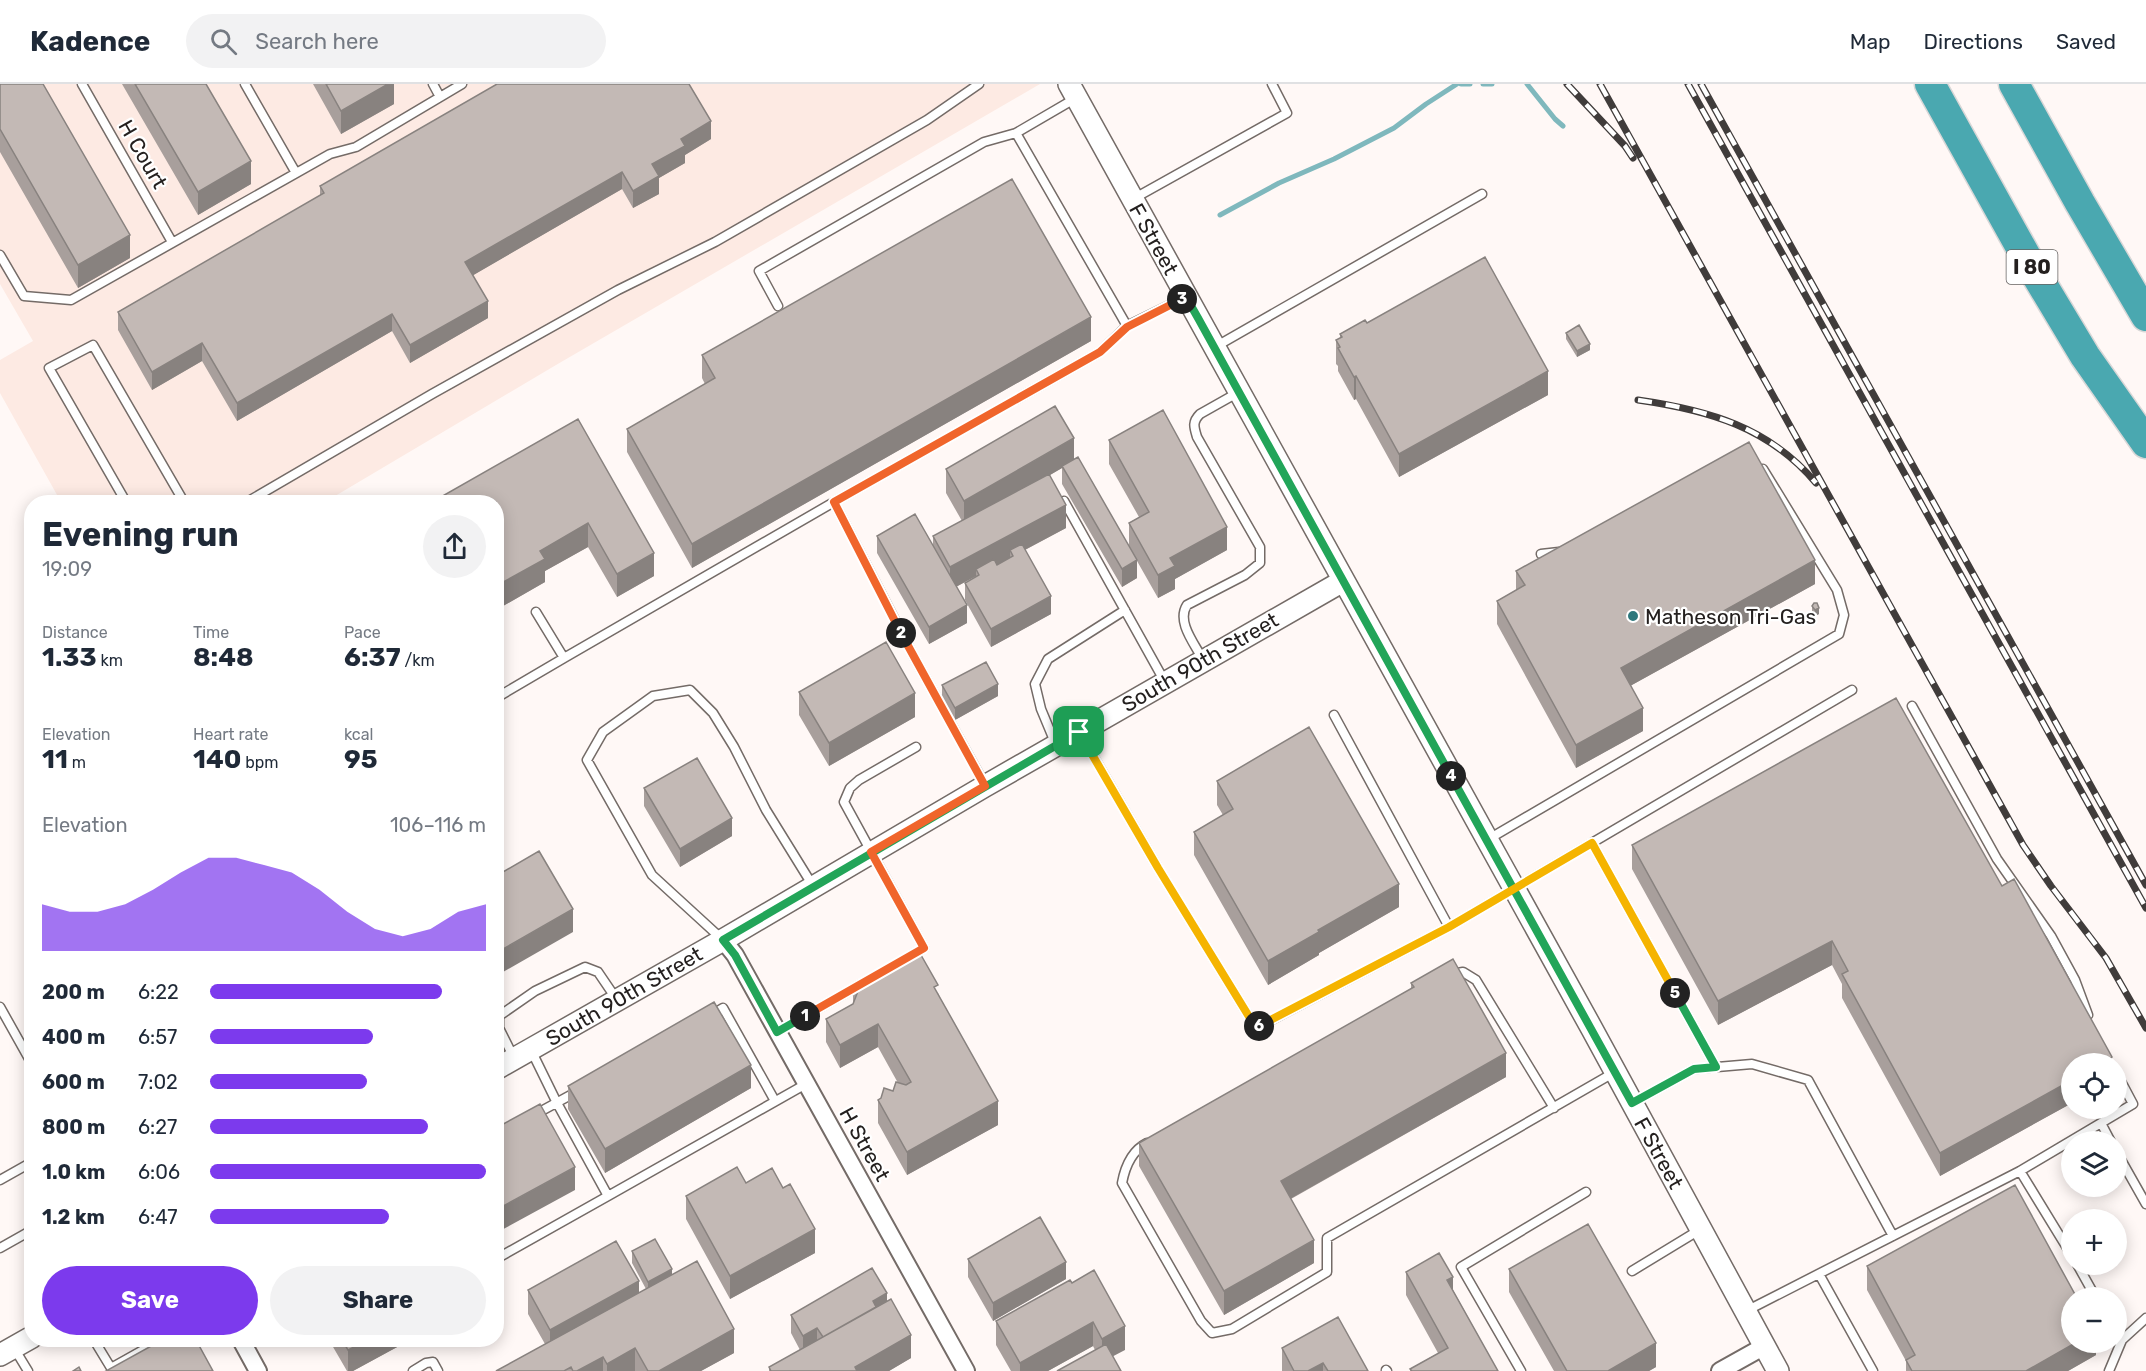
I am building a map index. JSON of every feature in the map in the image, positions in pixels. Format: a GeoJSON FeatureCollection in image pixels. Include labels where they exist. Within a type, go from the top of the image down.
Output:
{"type":"FeatureCollection","features":[{"type":"Feature","properties":{"kind":"highway","name":"I 80"},"geometry":{"type":"LineString","coordinates":[[1929,84],[2045,290],[2085,356],[2146,443]]}},
{"type":"Feature","properties":{"kind":"highway"},"geometry":{"type":"LineString","coordinates":[[2014,84],[2146,316]]}},
{"type":"Feature","properties":{"kind":"street","name":"F Street"},"geometry":{"type":"LineString","coordinates":[[1073,91],[1778,1371]]}},
{"type":"Feature","properties":{"kind":"street","name":"South 90th Street"},"geometry":{"type":"LineString","coordinates":[[514,1059],[1342,581]]}},
{"type":"Feature","properties":{"kind":"street","name":"H Street"},"geometry":{"type":"LineString","coordinates":[[723,940],[735,955],[966,1371]]}},
{"type":"Feature","properties":{"kind":"street"},"geometry":{"type":"LineString","coordinates":[[245,1347],[258,1371]]}},
{"type":"Feature","properties":{"kind":"street"},"geometry":{"type":"LineString","coordinates":[[1720,1371],[1763,1347]]}},
{"type":"Feature","properties":{"kind":"lane","name":"H Court"},"geometry":{"type":"LineString","coordinates":[[82,84],[172,242]]}},
{"type":"Feature","properties":{"kind":"lane"},"geometry":{"type":"LineString","coordinates":[[245,84],[296,173]]}},
{"type":"Feature","properties":{"kind":"lane"},"geometry":{"type":"LineString","coordinates":[[433,84],[440,97]]}},
{"type":"Feature","properties":{"kind":"lane"},"geometry":{"type":"LineString","coordinates":[[0,255],[24,297],[71,300],[330,154],[356,147],[462,84]]}},
{"type":"Feature","properties":{"kind":"lane"},"geometry":{"type":"LineString","coordinates":[[260,495],[432,394],[618,290],[725,236],[927,120],[979,84]]}},
{"type":"Feature","properties":{"kind":"lane"},"geometry":{"type":"LineString","coordinates":[[1132,199],[1287,113],[1272,84]]}},
{"type":"Feature","properties":{"kind":"lane"},"geometry":{"type":"LineString","coordinates":[[778,306],[759,271],[984,142],[1016,133],[1073,91]]}},
{"type":"Feature","properties":{"kind":"lane"},"geometry":{"type":"LineString","coordinates":[[1016,133],[1127,327]]}},
{"type":"Feature","properties":{"kind":"lane"},"geometry":{"type":"LineString","coordinates":[[1215,347],[1482,194]]}},
{"type":"Feature","properties":{"kind":"lane"},"geometry":{"type":"LineString","coordinates":[[504,693],[834,502],[1100,352],[1127,327],[1186,297]]}},
{"type":"Feature","properties":{"kind":"lane"},"geometry":{"type":"LineString","coordinates":[[122,495],[50,368],[93,345],[180,495]]}},
{"type":"Feature","properties":{"kind":"lane"},"geometry":{"type":"LineString","coordinates":[[1203,660],[1184,623],[1183,611],[1188,605],[1245,575],[1260,563],[1260,547],[1249,524],[1197,437],[1194,426],[1195,419],[1200,414],[1239,392]]}},
{"type":"Feature","properties":{"kind":"lane"},"geometry":{"type":"LineString","coordinates":[[1486,840],[1839,634],[1844,615],[1837,590],[1765,471],[1759,465]]}},
{"type":"Feature","properties":{"kind":"lane"},"geometry":{"type":"LineString","coordinates":[[1064,501],[1165,682]]}},
{"type":"Feature","properties":{"kind":"lane"},"geometry":{"type":"LineString","coordinates":[[834,502],[913,655],[985,786]]}},
{"type":"Feature","properties":{"kind":"lane"},"geometry":{"type":"LineString","coordinates":[[1541,554],[1572,551]]}},
{"type":"Feature","properties":{"kind":"lane"},"geometry":{"type":"LineString","coordinates":[[1056,745],[1041,709],[1035,684],[1048,659],[1125,609]]}},
{"type":"Feature","properties":{"kind":"lane"},"geometry":{"type":"LineString","coordinates":[[536,612],[564,658]]}},
{"type":"Feature","properties":{"kind":"lane"},"geometry":{"type":"LineString","coordinates":[[723,940],[652,875],[586,760],[603,732],[653,696],[690,690],[713,713],[734,747],[766,810],[813,887]]}},
{"type":"Feature","properties":{"kind":"lane"},"geometry":{"type":"LineString","coordinates":[[1079,732],[1158,868],[1256,1028],[1449,927],[1852,690]]}},
{"type":"Feature","properties":{"kind":"lane"},"geometry":{"type":"LineString","coordinates":[[1912,706],[1997,859],[2056,945],[2075,980],[2094,1027]]}},
{"type":"Feature","properties":{"kind":"lane"},"geometry":{"type":"LineString","coordinates":[[1334,715],[1449,927]]}},
{"type":"Feature","properties":{"kind":"lane"},"geometry":{"type":"LineString","coordinates":[[904,959],[924,948],[844,802],[850,788],[859,780],[916,747]]}},
{"type":"Feature","properties":{"kind":"lane"},"geometry":{"type":"LineString","coordinates":[[1592,843],[1716,1067]]}},
{"type":"Feature","properties":{"kind":"lane"},"geometry":{"type":"LineString","coordinates":[[504,1013],[535,991],[585,967],[598,972],[617,1000]]}},
{"type":"Feature","properties":{"kind":"lane"},"geometry":{"type":"LineString","coordinates":[[1448,975],[1463,972],[1476,980],[1554,1107]]}},
{"type":"Feature","properties":{"kind":"lane"},"geometry":{"type":"LineString","coordinates":[[777,1032],[875,976]]}},
{"type":"Feature","properties":{"kind":"lane"},"geometry":{"type":"LineString","coordinates":[[0,1007],[24,1050]]}},
{"type":"Feature","properties":{"kind":"lane"},"geometry":{"type":"LineString","coordinates":[[702,1020],[723,1008],[775,1101]]}},
{"type":"Feature","properties":{"kind":"lane"},"geometry":{"type":"LineString","coordinates":[[504,1038],[514,1059],[557,1103],[608,1196]]}},
{"type":"Feature","properties":{"kind":"lane"},"geometry":{"type":"LineString","coordinates":[[1632,1103],[1694,1069],[1752,1064],[1808,1080],[1893,1236]]}},
{"type":"Feature","properties":{"kind":"lane"},"geometry":{"type":"LineString","coordinates":[[1151,1141],[1140,1146],[1125,1167],[1122,1184],[1201,1321],[1212,1333],[1232,1329],[1327,1272],[1327,1238],[1615,1072]]}},
{"type":"Feature","properties":{"kind":"lane"},"geometry":{"type":"LineString","coordinates":[[504,1254],[806,1084]]}},
{"type":"Feature","properties":{"kind":"lane"},"geometry":{"type":"LineString","coordinates":[[527,1119],[588,1085]]}},
{"type":"Feature","properties":{"kind":"lane"},"geometry":{"type":"LineString","coordinates":[[2127,1093],[2133,1104],[2127,1108]]}},
{"type":"Feature","properties":{"kind":"lane"},"geometry":{"type":"LineString","coordinates":[[1746,1311],[2020,1171],[2108,1119]]}},
{"type":"Feature","properties":{"kind":"lane"},"geometry":{"type":"LineString","coordinates":[[2101,1123],[2105,1131]]}},
{"type":"Feature","properties":{"kind":"lane"},"geometry":{"type":"LineString","coordinates":[[0,1180],[24,1166]]}},
{"type":"Feature","properties":{"kind":"lane"},"geometry":{"type":"LineString","coordinates":[[2127,1170],[2146,1204]]}},
{"type":"Feature","properties":{"kind":"lane"},"geometry":{"type":"LineString","coordinates":[[2020,1171],[2061,1238]]}},
{"type":"Feature","properties":{"kind":"lane"},"geometry":{"type":"LineString","coordinates":[[1521,1371],[1461,1267],[1586,1192]]}},
{"type":"Feature","properties":{"kind":"lane"},"geometry":{"type":"LineString","coordinates":[[1632,1271],[1701,1229]]}},
{"type":"Feature","properties":{"kind":"lane"},"geometry":{"type":"LineString","coordinates":[[0,1248],[24,1234]]}},
{"type":"Feature","properties":{"kind":"lane"},"geometry":{"type":"LineString","coordinates":[[1819,1274],[1873,1371]]}},
{"type":"Feature","properties":{"kind":"lane"},"geometry":{"type":"LineString","coordinates":[[2127,1335],[2146,1318]]}},
{"type":"Feature","properties":{"kind":"lane"},"geometry":{"type":"LineString","coordinates":[[15,1346],[28,1371]]}},
{"type":"Feature","properties":{"kind":"lane"},"geometry":{"type":"LineString","coordinates":[[98,1347],[111,1368],[146,1347]]}},
{"type":"Feature","properties":{"kind":"lane"},"geometry":{"type":"LineString","coordinates":[[2109,1371],[2117,1353]]}},
{"type":"Feature","properties":{"kind":"lane"},"geometry":{"type":"LineString","coordinates":[[413,1371],[426,1363],[433,1362],[438,1371]]}},
{"type":"Feature","properties":{"kind":"shaded area"},"geometry":{"type":"Polygon","coordinates":[[[0,84],[1040,84],[337,495],[57,495],[0,393],[0,360],[33,341],[0,284],[0,84]]]}},
{"type":"Feature","properties":{"kind":"building"},"geometry":{"type":"Polygon","coordinates":[[[0,84],[43,84],[130,235],[78,265],[0,129],[0,84]]]}},
{"type":"Feature","properties":{"kind":"building"},"geometry":{"type":"Polygon","coordinates":[[[135,84],[206,84],[251,161],[198,192],[135,84]]]}},
{"type":"Feature","properties":{"kind":"building"},"geometry":{"type":"Polygon","coordinates":[[[326,84],[388,84],[341,111],[326,84]]]}},
{"type":"Feature","properties":{"kind":"building"},"geometry":{"type":"Polygon","coordinates":[[[497,84],[689,84],[711,121],[681,139],[685,146],[652,164],[659,176],[633,191],[622,172],[465,262],[488,301],[410,345],[392,314],[237,403],[202,343],[152,372],[118,312],[324,193],[320,186],[497,84]]]}},
{"type":"Feature","properties":{"kind":"building"},"geometry":{"type":"Polygon","coordinates":[[[1012,179],[1091,317],[692,544],[627,429],[715,378],[702,355],[1012,179]]]}},
{"type":"Feature","properties":{"kind":"building"},"geometry":{"type":"Polygon","coordinates":[[[1485,257],[1548,371],[1399,454],[1356,376],[1354,377],[1336,340],[1342,337],[1340,334],[1365,320],[1367,323],[1485,257]]]}},
{"type":"Feature","properties":{"kind":"building"},"geometry":{"type":"Polygon","coordinates":[[[1579,325],[1590,344],[1577,351],[1566,333],[1579,325]]]}},
{"type":"Feature","properties":{"kind":"building"},"geometry":{"type":"Polygon","coordinates":[[[1055,406],[1074,438],[964,501],[946,469],[1055,406]]]}},
{"type":"Feature","properties":{"kind":"building"},"geometry":{"type":"Polygon","coordinates":[[[1163,410],[1227,527],[1170,558],[1175,566],[1158,575],[1129,523],[1149,512],[1109,440],[1163,410]]]}},
{"type":"Feature","properties":{"kind":"building"},"geometry":{"type":"Polygon","coordinates":[[[578,419],[654,553],[617,574],[588,523],[540,551],[545,559],[504,582],[504,495],[444,495],[578,419]]]}},
{"type":"Feature","properties":{"kind":"building","name":"Matheson Tri-Gas"},"geometry":{"type":"Polygon","coordinates":[[[1749,442],[1815,560],[1621,668],[1643,708],[1576,745],[1497,601],[1525,585],[1516,571],[1749,442]]]}},
{"type":"Feature","properties":{"kind":"building"},"geometry":{"type":"Polygon","coordinates":[[[1078,457],[1137,560],[1122,569],[1062,466],[1078,457]]]}},
{"type":"Feature","properties":{"kind":"building"},"geometry":{"type":"Polygon","coordinates":[[[1049,474],[1066,505],[950,567],[933,536],[1049,474]]]}},
{"type":"Feature","properties":{"kind":"building"},"geometry":{"type":"Polygon","coordinates":[[[915,514],[967,605],[929,627],[877,536],[915,514]]]}},
{"type":"Feature","properties":{"kind":"building"},"geometry":{"type":"Polygon","coordinates":[[[1022,544],[1051,596],[991,629],[965,583],[979,575],[976,569],[994,559],[997,565],[1013,556],[1010,550],[1022,544]]]}},
{"type":"Feature","properties":{"kind":"building"},"geometry":{"type":"Polygon","coordinates":[[[1817,603],[1819,608],[1815,610],[1812,606],[1817,603]]]}},
{"type":"Feature","properties":{"kind":"building"},"geometry":{"type":"Polygon","coordinates":[[[886,642],[915,693],[829,743],[799,692],[886,642]]]}},
{"type":"Feature","properties":{"kind":"building"},"geometry":{"type":"Polygon","coordinates":[[[986,662],[998,684],[955,708],[942,685],[986,662]]]}},
{"type":"Feature","properties":{"kind":"building"},"geometry":{"type":"Polygon","coordinates":[[[1896,698],[2002,886],[2014,879],[2110,1053],[2061,1053],[2061,1086],[1940,1153],[1842,974],[1848,971],[1832,941],[1718,1001],[1632,845],[1896,698]]]}},
{"type":"Feature","properties":{"kind":"building"},"geometry":{"type":"Polygon","coordinates":[[[1309,727],[1399,884],[1268,961],[1194,832],[1233,809],[1217,781],[1309,727]]]}},
{"type":"Feature","properties":{"kind":"building"},"geometry":{"type":"Polygon","coordinates":[[[697,758],[732,818],[680,849],[644,788],[697,758]]]}},
{"type":"Feature","properties":{"kind":"building"},"geometry":{"type":"Polygon","coordinates":[[[539,851],[573,909],[504,948],[504,871],[539,851]]]}},
{"type":"Feature","properties":{"kind":"building"},"geometry":{"type":"Polygon","coordinates":[[[917,948],[938,985],[934,987],[998,1101],[907,1152],[878,1100],[884,1088],[893,1091],[896,1082],[906,1085],[911,1082],[878,1024],[840,1045],[826,1019],[853,1004],[858,991],[853,983],[917,948]]]}},
{"type":"Feature","properties":{"kind":"building"},"geometry":{"type":"Polygon","coordinates":[[[1453,959],[1506,1053],[1281,1181],[1314,1240],[1224,1291],[1139,1143],[1414,987],[1411,983],[1453,959]]]}},
{"type":"Feature","properties":{"kind":"building"},"geometry":{"type":"Polygon","coordinates":[[[714,1002],[751,1065],[605,1149],[568,1086],[714,1002]]]}},
{"type":"Feature","properties":{"kind":"building"},"geometry":{"type":"Polygon","coordinates":[[[540,1104],[575,1167],[504,1206],[504,1124],[540,1104]]]}},
{"type":"Feature","properties":{"kind":"building"},"geometry":{"type":"Polygon","coordinates":[[[737,1167],[746,1183],[772,1168],[783,1188],[790,1184],[815,1229],[730,1276],[686,1196],[737,1167]]]}},
{"type":"Feature","properties":{"kind":"building"},"geometry":{"type":"Polygon","coordinates":[[[2015,1185],[2061,1269],[2061,1275],[2064,1275],[2071,1287],[2061,1287],[2061,1351],[2026,1371],[1912,1371],[1906,1360],[1915,1355],[1867,1266],[2015,1185]]]}},
{"type":"Feature","properties":{"kind":"building"},"geometry":{"type":"Polygon","coordinates":[[[1040,1217],[1066,1262],[993,1303],[968,1259],[1040,1217]]]}},
{"type":"Feature","properties":{"kind":"building"},"geometry":{"type":"Polygon","coordinates":[[[1588,1224],[1656,1343],[1608,1371],[1567,1371],[1509,1269],[1588,1224]]]}},
{"type":"Feature","properties":{"kind":"building"},"geometry":{"type":"Polygon","coordinates":[[[655,1239],[672,1269],[648,1282],[632,1251],[655,1239]]]}},
{"type":"Feature","properties":{"kind":"building"},"geometry":{"type":"Polygon","coordinates":[[[616,1241],[639,1281],[550,1330],[528,1290],[616,1241]]]}},
{"type":"Feature","properties":{"kind":"building"},"geometry":{"type":"Polygon","coordinates":[[[1439,1253],[1453,1277],[1447,1280],[1498,1371],[1412,1371],[1410,1369],[1448,1348],[1406,1272],[1439,1253]]]}},
{"type":"Feature","properties":{"kind":"building"},"geometry":{"type":"Polygon","coordinates":[[[697,1261],[734,1329],[659,1371],[648,1371],[635,1348],[607,1364],[603,1357],[577,1371],[573,1371],[571,1367],[564,1371],[496,1371],[697,1261]]]}},
{"type":"Feature","properties":{"kind":"building"},"geometry":{"type":"Polygon","coordinates":[[[872,1268],[887,1293],[873,1301],[876,1307],[823,1337],[817,1328],[803,1336],[791,1315],[872,1268]]]}},
{"type":"Feature","properties":{"kind":"building"},"geometry":{"type":"Polygon","coordinates":[[[1094,1270],[1125,1326],[1102,1339],[1093,1322],[1020,1363],[996,1321],[1070,1280],[1072,1283],[1094,1270]]]}},
{"type":"Feature","properties":{"kind":"building"},"geometry":{"type":"Polygon","coordinates":[[[891,1299],[911,1335],[855,1367],[857,1371],[771,1371],[769,1367],[891,1299]]]}},
{"type":"Feature","properties":{"kind":"building"},"geometry":{"type":"Polygon","coordinates":[[[1338,1317],[1368,1371],[1328,1371],[1323,1363],[1308,1371],[1294,1371],[1282,1348],[1338,1317]]]}},
{"type":"Feature","properties":{"kind":"building"},"geometry":{"type":"Polygon","coordinates":[[[1106,1344],[1121,1371],[1057,1371],[1106,1344]]]}},
{"type":"Feature","properties":{"kind":"building"},"geometry":{"type":"Polygon","coordinates":[[[149,1347],[200,1347],[213,1371],[106,1371],[149,1347]]]}},
{"type":"Feature","properties":{"kind":"waterway"},"geometry":{"type":"LineString","coordinates":[[1220,215],[1279,183],[1334,159],[1394,128],[1457,84]]}},
{"type":"Feature","properties":{"kind":"waterway"},"geometry":{"type":"LineString","coordinates":[[1461,84],[1470,84]]}},
{"type":"Feature","properties":{"kind":"waterway"},"geometry":{"type":"LineString","coordinates":[[1483,84],[1492,84]]}},
{"type":"Feature","properties":{"kind":"waterway"},"geometry":{"type":"LineString","coordinates":[[1527,84],[1563,126]]}},
{"type":"Feature","properties":{"kind":"railway"},"geometry":{"type":"LineString","coordinates":[[1567,84],[1625,146],[1633,158]]}},
{"type":"Feature","properties":{"kind":"railway"},"geometry":{"type":"LineString","coordinates":[[1600,84],[2023,845],[2106,958],[2146,1028]]}},
{"type":"Feature","properties":{"kind":"railway"},"geometry":{"type":"LineString","coordinates":[[1688,84],[2146,908]]}},
{"type":"Feature","properties":{"kind":"railway"},"geometry":{"type":"LineString","coordinates":[[1701,84],[2146,885]]}},
{"type":"Feature","properties":{"kind":"railway"},"geometry":{"type":"LineString","coordinates":[[1638,400],[1689,409],[1736,424],[1778,448],[1816,483]]}},
{"type":"Feature","properties":{"kind":"place","name":"Matheson Tri-Gas"},"geometry":{"type":"Point","coordinates":[1633,616]}},
{"type":"Feature","properties":{"kind":"route"},"geometry":{"type":"LineString","coordinates":[[1079,732],[985,786],[871,852],[723,940],[735,955],[777,1032],[924,948],[871,852],[949,807],[985,786],[913,655],[834,502],[1100,352],[1127,327],[1186,297],[1514,888],[1632,1103],[1694,1069],[1716,1067],[1592,843],[1514,888],[1449,927],[1256,1028],[1158,868],[1079,732]]}}]}
